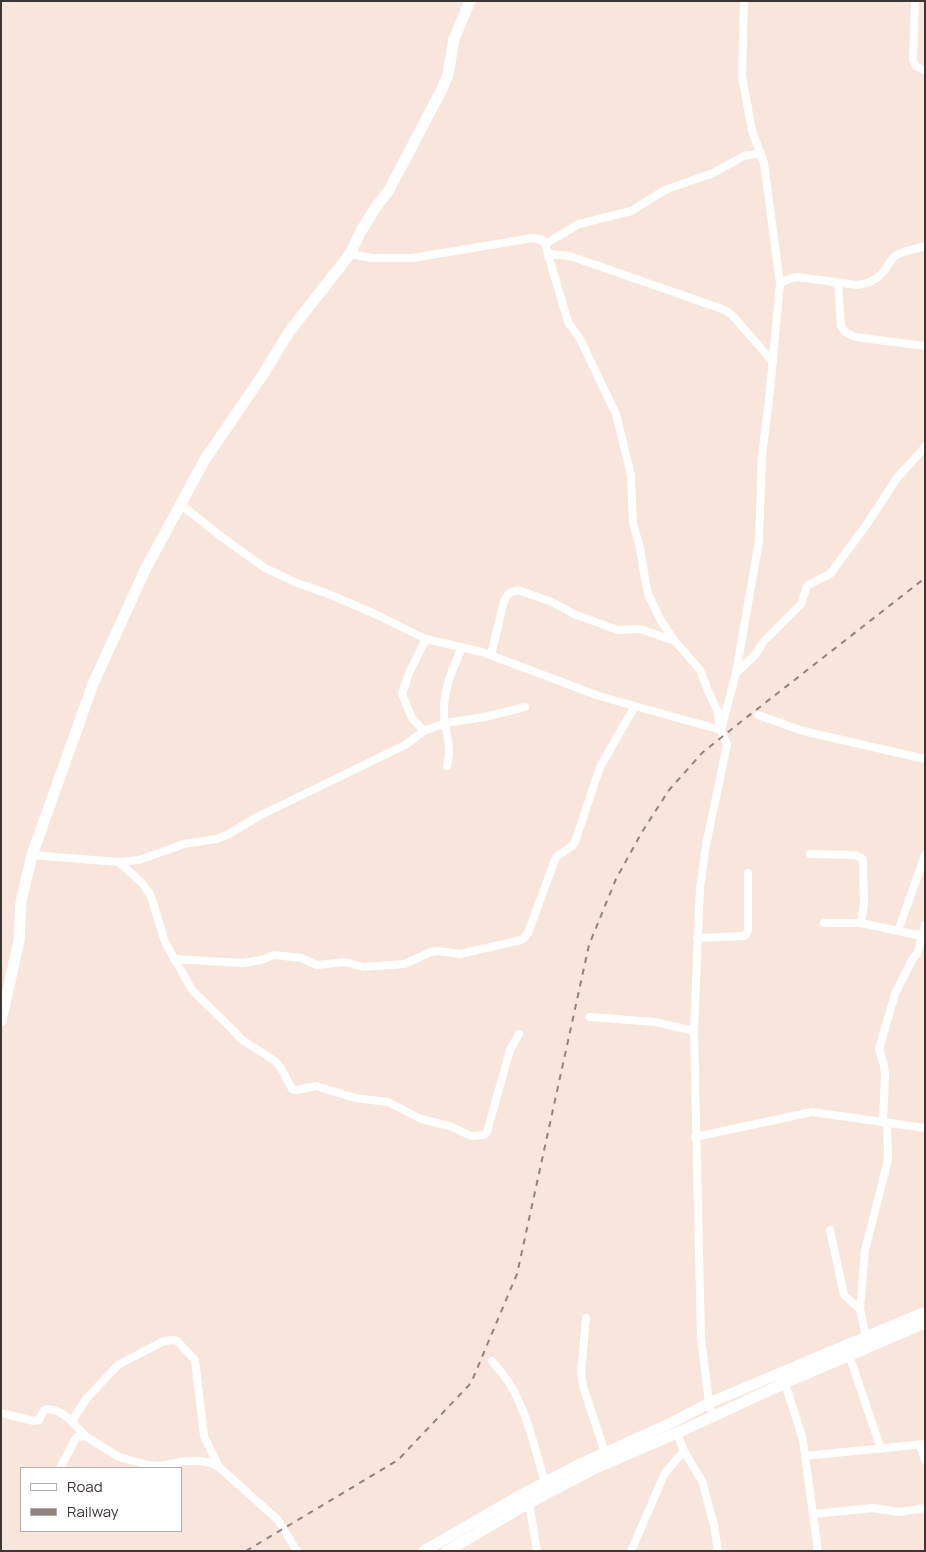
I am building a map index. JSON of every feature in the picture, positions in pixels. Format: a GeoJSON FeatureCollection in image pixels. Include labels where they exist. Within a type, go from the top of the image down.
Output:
{"type":"FeatureCollection","features":[{"type":"Feature","properties":{"kind":"street"},"geometry":{"type":"LineString","coordinates":[[1,1021],[19,940],[21,902],[32,855],[93,684],[146,568],[204,461],[264,373],[289,332],[350,254],[376,207],[389,190],[441,92],[448,74],[454,39],[470,1]]}},
{"type":"Feature","properties":{"kind":"street"},"geometry":{"type":"LineString","coordinates":[[719,729],[736,673],[759,541],[762,455],[780,284],[764,163],[752,131],[742,76],[744,1]]}},
{"type":"Feature","properties":{"kind":"street"},"geometry":{"type":"LineString","coordinates":[[915,1],[913,60],[916,66],[925,71]]}},
{"type":"Feature","properties":{"kind":"street"},"geometry":{"type":"LineString","coordinates":[[545,244],[579,224],[631,211],[665,190],[713,174],[748,154],[761,154]]}},
{"type":"Feature","properties":{"kind":"street"},"geometry":{"type":"LineString","coordinates":[[350,254],[380,259],[412,258],[533,238],[542,240],[545,244],[568,322],[580,339],[616,414],[631,475],[632,516],[646,585],[661,621],[675,641],[700,670],[719,716],[719,729],[727,745],[706,845],[700,888],[694,1031],[701,1338],[709,1403],[713,1417]]}},
{"type":"Feature","properties":{"kind":"street"},"geometry":{"type":"LineString","coordinates":[[780,284],[797,277],[857,285],[875,280],[882,275],[897,255],[925,246]]}},
{"type":"Feature","properties":{"kind":"street"},"geometry":{"type":"LineString","coordinates":[[548,254],[570,256],[725,310],[733,316],[773,362]]}},
{"type":"Feature","properties":{"kind":"street"},"geometry":{"type":"LineString","coordinates":[[838,283],[841,326],[849,335],[925,346]]}},
{"type":"Feature","properties":{"kind":"street"},"geometry":{"type":"LineString","coordinates":[[736,673],[756,654],[764,641],[801,604],[808,585],[830,574],[867,524],[897,478],[925,447]]}},
{"type":"Feature","properties":{"kind":"street"},"geometry":{"type":"LineString","coordinates":[[180,504],[265,568],[297,583],[373,613],[426,639],[491,655],[599,696],[719,729]]}},
{"type":"Feature","properties":{"kind":"street"},"geometry":{"type":"LineString","coordinates":[[491,655],[504,601],[510,593],[518,590],[618,630],[640,628],[675,641]]}},
{"type":"Feature","properties":{"kind":"street"},"geometry":{"type":"LineString","coordinates":[[424,731],[412,718],[402,694],[409,673],[426,639]]}},
{"type":"Feature","properties":{"kind":"street"},"geometry":{"type":"LineString","coordinates":[[447,766],[449,745],[444,723],[447,684],[462,647]]}},
{"type":"Feature","properties":{"kind":"street"},"geometry":{"type":"LineString","coordinates":[[174,959],[243,963],[261,960],[274,955],[301,958],[317,965],[345,962],[363,967],[404,964],[431,952],[460,954],[521,940],[528,933],[556,857],[572,846],[574,842],[600,767],[636,706]]}},
{"type":"Feature","properties":{"kind":"street"},"geometry":{"type":"LineString","coordinates":[[32,855],[119,862],[139,860],[184,844],[216,839],[405,745],[424,731],[444,723],[485,717],[525,707]]}},
{"type":"Feature","properties":{"kind":"street"},"geometry":{"type":"LineString","coordinates":[[758,715],[802,731],[925,759]]}},
{"type":"Feature","properties":{"kind":"street"},"geometry":{"type":"LineString","coordinates":[[810,854],[855,855],[863,858],[864,904],[861,923]]}},
{"type":"Feature","properties":{"kind":"street"},"geometry":{"type":"LineString","coordinates":[[898,931],[925,855]]}},
{"type":"Feature","properties":{"kind":"street"},"geometry":{"type":"LineString","coordinates":[[119,862],[142,883],[151,896],[166,942],[198,998],[241,1039],[275,1061],[292,1090],[316,1086],[355,1098],[388,1102],[421,1118],[450,1126],[471,1136],[484,1136],[487,1132],[510,1050],[519,1034]]}},
{"type":"Feature","properties":{"kind":"street"},"geometry":{"type":"LineString","coordinates":[[697,938],[745,936],[748,930],[748,873]]}},
{"type":"Feature","properties":{"kind":"street"},"geometry":{"type":"LineString","coordinates":[[824,923],[861,923],[922,936]]}},
{"type":"Feature","properties":{"kind":"street"},"geometry":{"type":"LineString","coordinates":[[866,1337],[860,1309],[867,1240],[888,1155],[885,1122],[885,1075],[879,1049],[895,994],[915,956],[921,955],[922,936],[925,925]]}},
{"type":"Feature","properties":{"kind":"street"},"geometry":{"type":"LineString","coordinates":[[590,1017],[655,1022],[694,1031]]}},
{"type":"Feature","properties":{"kind":"street"},"geometry":{"type":"LineString","coordinates":[[695,1137],[812,1112],[925,1128]]}},
{"type":"Feature","properties":{"kind":"street"},"geometry":{"type":"LineString","coordinates":[[830,1230],[844,1295],[860,1309]]}},
{"type":"Feature","properties":{"kind":"street"},"geometry":{"type":"LineString","coordinates":[[424,1551],[545,1482],[669,1424],[709,1403],[925,1312]]}},
{"type":"Feature","properties":{"kind":"street"},"geometry":{"type":"LineString","coordinates":[[586,1318],[581,1373],[583,1386],[605,1453]]}},
{"type":"Feature","properties":{"kind":"street"},"geometry":{"type":"LineString","coordinates":[[447,1551],[529,1503],[596,1468],[785,1383],[925,1324]]}},
{"type":"Feature","properties":{"kind":"street"},"geometry":{"type":"LineString","coordinates":[[72,1421],[86,1399],[118,1366],[164,1341],[177,1341],[195,1360],[204,1436],[220,1468]]}},
{"type":"Feature","properties":{"kind":"street"},"geometry":{"type":"LineString","coordinates":[[849,1355],[882,1448]]}},
{"type":"Feature","properties":{"kind":"street"},"geometry":{"type":"LineString","coordinates":[[492,1361],[511,1385],[517,1397],[545,1482]]}},
{"type":"Feature","properties":{"kind":"street"},"geometry":{"type":"LineString","coordinates":[[785,1383],[801,1430],[818,1551]]}},
{"type":"Feature","properties":{"kind":"street"},"geometry":{"type":"LineString","coordinates":[[1,1413],[34,1421],[39,1420],[44,1410],[52,1409],[72,1421],[86,1436],[119,1457],[148,1465],[160,1466],[184,1461],[211,1463],[220,1468],[278,1520],[297,1551]]}},
{"type":"Feature","properties":{"kind":"street"},"geometry":{"type":"LineString","coordinates":[[677,1433],[684,1451],[702,1481],[714,1525],[718,1551]]}},
{"type":"Feature","properties":{"kind":"street"},"geometry":{"type":"LineString","coordinates":[[61,1467],[77,1437],[86,1436]]}},
{"type":"Feature","properties":{"kind":"street"},"geometry":{"type":"LineString","coordinates":[[805,1456],[922,1444],[925,1460]]}},
{"type":"Feature","properties":{"kind":"street"},"geometry":{"type":"LineString","coordinates":[[631,1551],[664,1473],[684,1451]]}},
{"type":"Feature","properties":{"kind":"street"},"geometry":{"type":"LineString","coordinates":[[529,1503],[537,1551]]}},
{"type":"Feature","properties":{"kind":"street"},"geometry":{"type":"LineString","coordinates":[[813,1514],[874,1508],[899,1512],[925,1508]]}},
{"type":"Feature","properties":{"kind":"railway"},"geometry":{"type":"LineString","coordinates":[[246,1551],[398,1460],[471,1383],[517,1274],[589,945],[616,879],[642,832],[669,790],[702,753],[925,578]]}}]}
